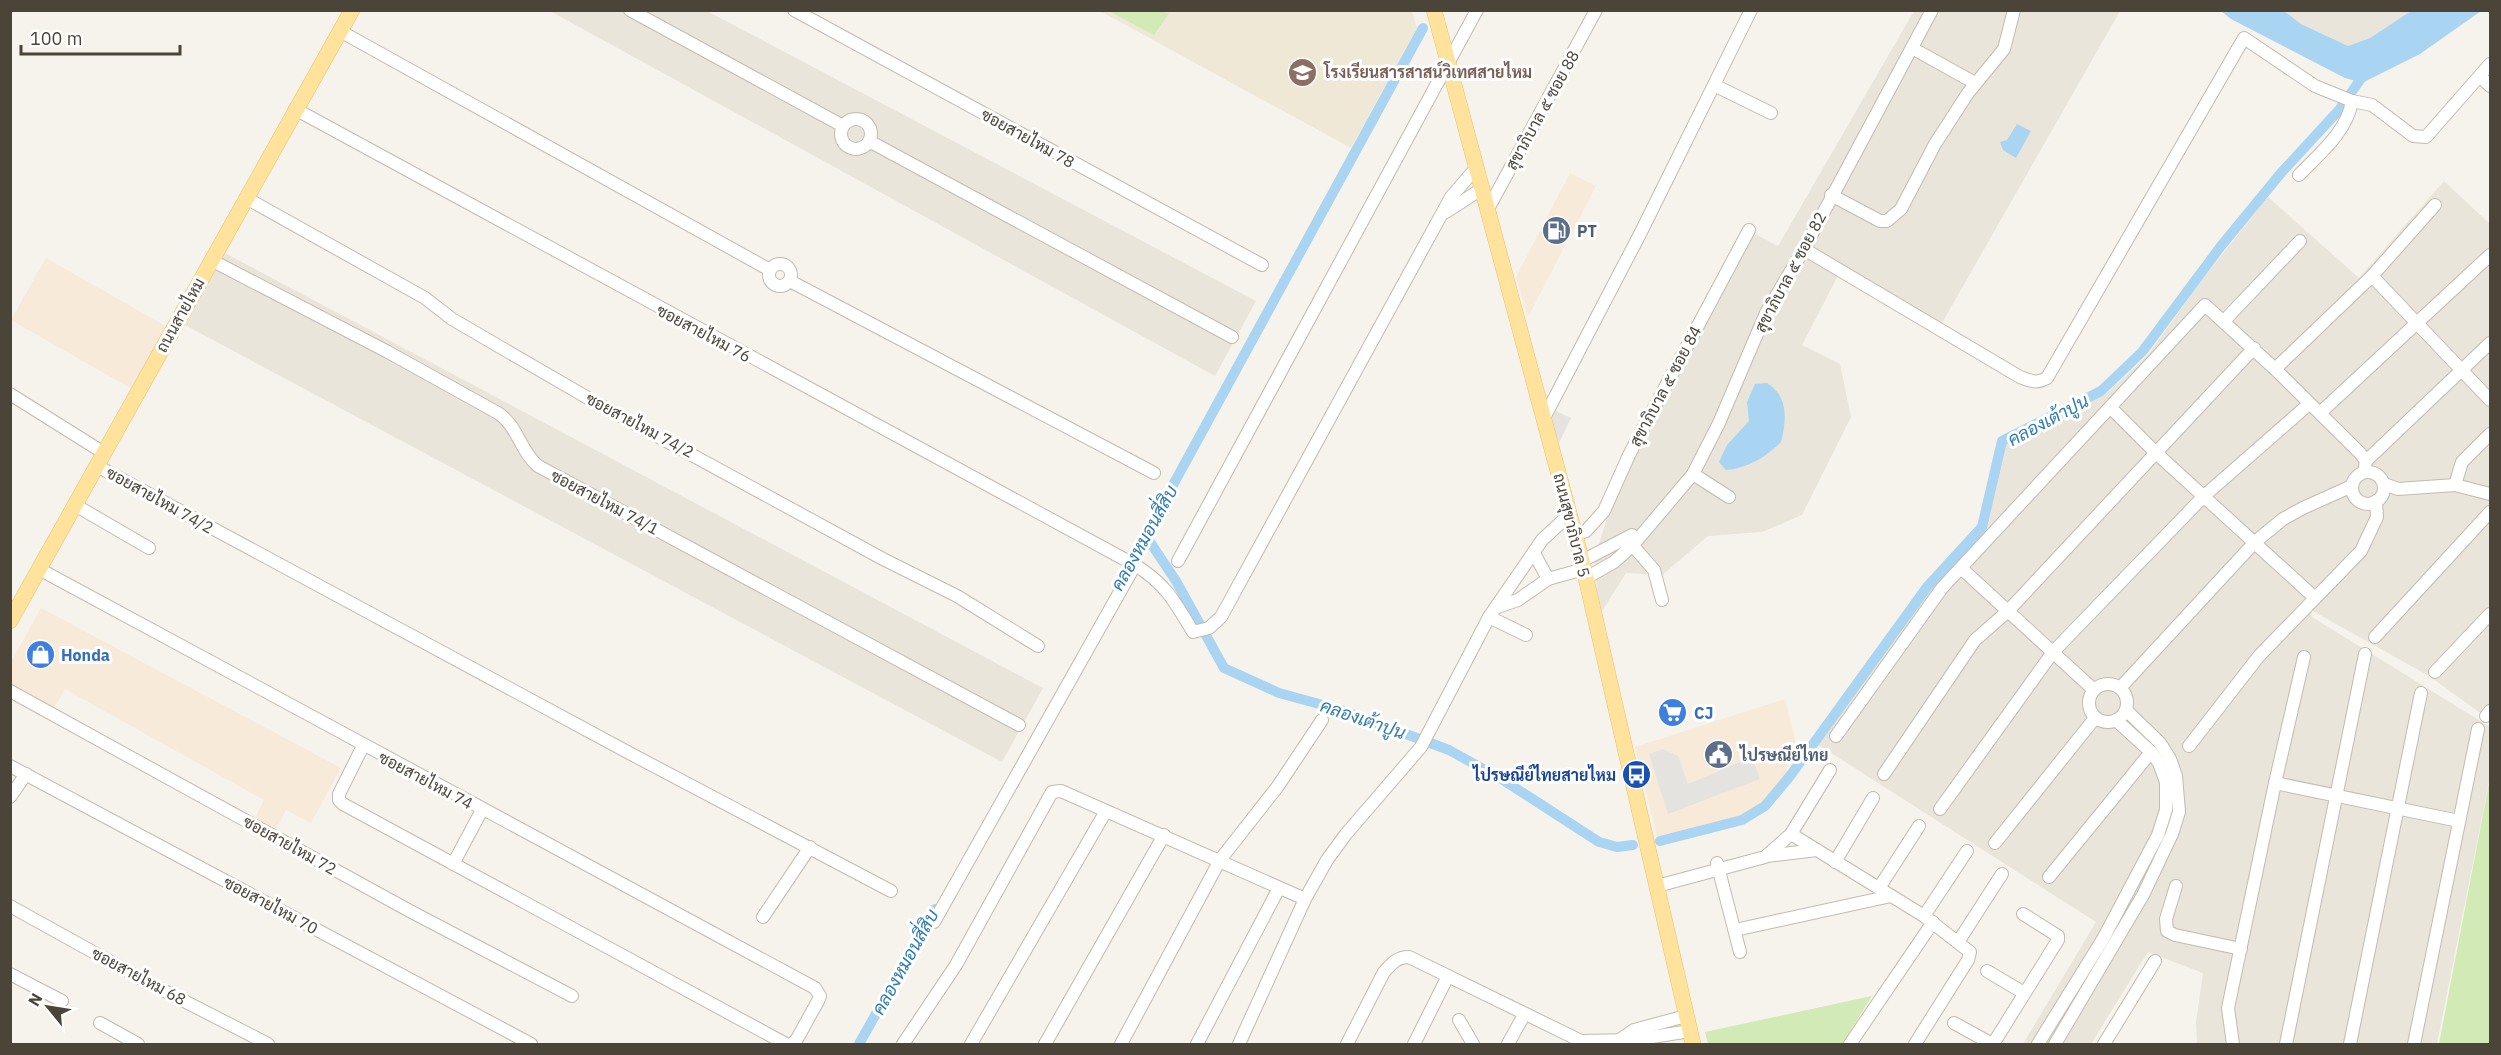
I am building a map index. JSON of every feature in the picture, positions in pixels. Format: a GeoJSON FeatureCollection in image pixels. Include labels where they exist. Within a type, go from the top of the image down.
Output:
{"type":"FeatureCollection","features":[{"type":"Feature","properties":{"kind":"main road","name":"ถนนสายไหม"},"geometry":{"type":"LineString","coordinates":[[10,621],[15,603],[39,569],[352,10]]}},
{"type":"Feature","properties":{"kind":"main road","name":"ถนนสุขาภิบาล 5"},"geometry":{"type":"LineString","coordinates":[[1435,14],[1570,514],[1690,1030]]}},
{"type":"Feature","properties":{"kind":"street"},"geometry":{"type":"LineString","coordinates":[[630,10],[843,126]]}},
{"type":"Feature","properties":{"kind":"street","name":"ซอยสายไหม 78"},"geometry":{"type":"LineString","coordinates":[[794,10],[1262,265]]}},
{"type":"Feature","properties":{"kind":"street"},"geometry":{"type":"LineString","coordinates":[[1178,561],[1477,10]]}},
{"type":"Feature","properties":{"kind":"street","name":"สุขาภิบาล ๕ ซอย 88"},"geometry":{"type":"LineString","coordinates":[[1488,209],[1596,10]]}},
{"type":"Feature","properties":{"kind":"street"},"geometry":{"type":"LineString","coordinates":[[1544,418],[1640,234],[1751,10]]}},
{"type":"Feature","properties":{"kind":"street","name":"สุขาภิบาล ๕ ซอย 82"},"geometry":{"type":"LineString","coordinates":[[1584,570],[1614,562],[1693,474],[1719,423],[1766,312],[1804,249],[1932,10]]}},
{"type":"Feature","properties":{"kind":"street"},"geometry":{"type":"LineString","coordinates":[[1831,195],[1871,218],[1887,221],[1901,209],[1935,144],[1975,82],[2004,49],[2014,10]]}},
{"type":"Feature","properties":{"kind":"street"},"geometry":{"type":"LineString","coordinates":[[340,31],[771,270],[777,264],[786,265],[791,272],[790,280],[1154,473]]}},
{"type":"Feature","properties":{"kind":"street"},"geometry":{"type":"LineString","coordinates":[[1804,249],[2020,377],[2032,382],[2040,381],[2047,378],[2244,38],[2315,86],[2347,99],[2372,105],[2414,136],[2426,137],[2490,64]]}},
{"type":"Feature","properties":{"kind":"street"},"geometry":{"type":"LineString","coordinates":[[1912,48],[1975,82]]}},
{"type":"Feature","properties":{"kind":"street"},"geometry":{"type":"LineString","coordinates":[[2480,76],[2490,86]]}},
{"type":"Feature","properties":{"kind":"street"},"geometry":{"type":"LineString","coordinates":[[1714,85],[1771,113]]}},
{"type":"Feature","properties":{"kind":"street"},"geometry":{"type":"LineString","coordinates":[[2299,175],[2331,142],[2349,116],[2347,99]]}},
{"type":"Feature","properties":{"kind":"street","name":"ซอยสายไหม 76"},"geometry":{"type":"LineString","coordinates":[[295,109],[1134,565],[1160,581],[1193,632],[1203,629],[1221,617],[1443,215]]}},
{"type":"Feature","properties":{"kind":"street"},"geometry":{"type":"LineString","coordinates":[[855,119],[864,121],[871,129],[869,141],[860,149],[850,148],[842,141],[843,126],[855,119]]}},
{"type":"Feature","properties":{"kind":"street"},"geometry":{"type":"LineString","coordinates":[[869,141],[1232,337]]}},
{"type":"Feature","properties":{"kind":"street"},"geometry":{"type":"LineString","coordinates":[[1443,215],[1456,189],[1477,167]]}},
{"type":"Feature","properties":{"kind":"street"},"geometry":{"type":"LineString","coordinates":[[1443,215],[1483,188]]}},
{"type":"Feature","properties":{"kind":"street","name":"ซอยสายไหม 74/2"},"geometry":{"type":"LineString","coordinates":[[246,198],[425,298],[453,319],[593,401],[883,559],[957,596],[1038,646]]}},
{"type":"Feature","properties":{"kind":"street"},"geometry":{"type":"LineString","coordinates":[[2275,369],[2372,276],[2435,205]]}},
{"type":"Feature","properties":{"kind":"street","name":"สุขาภิบาล ๕ ซอย 84"},"geometry":{"type":"LineString","coordinates":[[1574,535],[1586,531],[1604,511],[1629,455],[1749,230]]}},
{"type":"Feature","properties":{"kind":"street"},"geometry":{"type":"LineString","coordinates":[[2224,321],[2300,241]]}},
{"type":"Feature","properties":{"kind":"street"},"geometry":{"type":"LineString","coordinates":[[2320,413],[2490,255]]}},
{"type":"Feature","properties":{"kind":"street","name":"ซอยสายไหม 74/1"},"geometry":{"type":"LineString","coordinates":[[211,260],[388,351],[498,413],[511,424],[527,455],[538,466],[1019,725]]}},
{"type":"Feature","properties":{"kind":"street"},"geometry":{"type":"LineString","coordinates":[[2372,276],[2490,400]]}},
{"type":"Feature","properties":{"kind":"street"},"geometry":{"type":"LineString","coordinates":[[1836,736],[1929,606],[1961,568],[2205,305],[2254,348],[2320,413],[2365,466],[2384,484],[2398,489],[2455,485],[2490,494]]}},
{"type":"Feature","properties":{"kind":"street"},"geometry":{"type":"LineString","coordinates":[[2384,484],[2383,494],[2376,501],[2362,502],[2354,496],[2352,486],[2365,466],[2490,344]]}},
{"type":"Feature","properties":{"kind":"street"},"geometry":{"type":"LineString","coordinates":[[1884,774],[1975,640],[2008,611],[2254,348]]}},
{"type":"Feature","properties":{"kind":"street","name":"ซอยสายไหม 74/2"},"geometry":{"type":"LineString","coordinates":[[10,394],[100,460],[622,750],[891,891]]}},
{"type":"Feature","properties":{"kind":"street"},"geometry":{"type":"LineString","coordinates":[[1940,809],[2054,652],[2204,496],[2309,404]]}},
{"type":"Feature","properties":{"kind":"street"},"geometry":{"type":"LineString","coordinates":[[2111,408],[2155,452],[2314,597]]}},
{"type":"Feature","properties":{"kind":"street"},"geometry":{"type":"LineString","coordinates":[[2455,485],[2462,462],[2490,434]]}},
{"type":"Feature","properties":{"kind":"street"},"geometry":{"type":"LineString","coordinates":[[1693,474],[1729,497]]}},
{"type":"Feature","properties":{"kind":"street"},"geometry":{"type":"LineString","coordinates":[[2120,688],[2255,542],[2293,513],[2352,486]]}},
{"type":"Feature","properties":{"kind":"street"},"geometry":{"type":"LineString","coordinates":[[2189,746],[2259,656],[2361,551],[2377,517],[2376,501]]}},
{"type":"Feature","properties":{"kind":"street"},"geometry":{"type":"LineString","coordinates":[[75,505],[149,548]]}},
{"type":"Feature","properties":{"kind":"street"},"geometry":{"type":"LineString","coordinates":[[2375,637],[2490,512]]}},
{"type":"Feature","properties":{"kind":"street"},"geometry":{"type":"LineString","coordinates":[[1239,1044],[1305,899],[1346,834],[1424,742],[1492,612],[1542,540],[1570,514]]}},
{"type":"Feature","properties":{"kind":"street"},"geometry":{"type":"LineString","coordinates":[[1630,542],[1654,570],[1662,600]]}},
{"type":"Feature","properties":{"kind":"street","name":"สุขาภิบาล ๕ ซอย 82"},"geometry":{"type":"LineString","coordinates":[[1584,570],[1630,542]]}},
{"type":"Feature","properties":{"kind":"street"},"geometry":{"type":"LineString","coordinates":[[1534,553],[1548,579]]}},
{"type":"Feature","properties":{"kind":"street"},"geometry":{"type":"LineString","coordinates":[[934,922],[1134,565]]}},
{"type":"Feature","properties":{"kind":"street"},"geometry":{"type":"LineString","coordinates":[[1961,568],[2094,690]]}},
{"type":"Feature","properties":{"kind":"street","name":"ซอยสายไหม 74"},"geometry":{"type":"LineString","coordinates":[[39,569],[363,746],[815,988],[820,996],[819,1001],[792,1044]]}},
{"type":"Feature","properties":{"kind":"street"},"geometry":{"type":"LineString","coordinates":[[1492,612],[1518,600],[1548,579],[1584,570]]}},
{"type":"Feature","properties":{"kind":"street"},"geometry":{"type":"LineString","coordinates":[[1492,612],[1526,634]]}},
{"type":"Feature","properties":{"kind":"street"},"geometry":{"type":"LineString","coordinates":[[2434,672],[2490,614]]}},
{"type":"Feature","properties":{"kind":"street"},"geometry":{"type":"LineString","coordinates":[[2286,1044],[2365,654]]}},
{"type":"Feature","properties":{"kind":"street"},"geometry":{"type":"LineString","coordinates":[[2233,1044],[2228,1008],[2274,783],[2304,657]]}},
{"type":"Feature","properties":{"kind":"street"},"geometry":{"type":"LineString","coordinates":[[2104,684],[2120,688],[2127,698],[2126,710],[2116,720],[2108,722],[2095,718],[2089,705],[2094,690],[2104,684]]}},
{"type":"Feature","properties":{"kind":"street","name":"ซอยสายไหม 72"},"geometry":{"type":"LineString","coordinates":[[10,691],[408,910],[572,996]]}},
{"type":"Feature","properties":{"kind":"street"},"geometry":{"type":"LineString","coordinates":[[2350,1044],[2421,693]]}},
{"type":"Feature","properties":{"kind":"street"},"geometry":{"type":"LineString","coordinates":[[2055,1044],[2143,895],[2172,834],[2179,812],[2179,790],[2170,759],[2160,743],[2126,710]]}},
{"type":"Feature","properties":{"kind":"street"},"geometry":{"type":"LineString","coordinates":[[1995,843],[2095,718]]}},
{"type":"Feature","properties":{"kind":"street"},"geometry":{"type":"LineString","coordinates":[[1121,1044],[1220,860],[1278,786],[1322,720]]}},
{"type":"Feature","properties":{"kind":"street"},"geometry":{"type":"LineString","coordinates":[[2038,1044],[2103,939],[2158,835],[2166,810],[2166,783],[2151,752],[2116,720]]}},
{"type":"Feature","properties":{"kind":"street"},"geometry":{"type":"LineString","coordinates":[[2414,1044],[2478,729]]}},
{"type":"Feature","properties":{"kind":"street"},"geometry":{"type":"LineString","coordinates":[[363,746],[339,794],[339,800],[786,1044]]}},
{"type":"Feature","properties":{"kind":"street"},"geometry":{"type":"LineString","coordinates":[[2049,877],[2151,752]]}},
{"type":"Feature","properties":{"kind":"street","name":"ซอยสายไหม 70"},"geometry":{"type":"LineString","coordinates":[[10,766],[531,1044]]}},
{"type":"Feature","properties":{"kind":"street"},"geometry":{"type":"LineString","coordinates":[[1765,856],[1791,834],[1830,770]]}},
{"type":"Feature","properties":{"kind":"street"},"geometry":{"type":"LineString","coordinates":[[10,798],[26,774]]}},
{"type":"Feature","properties":{"kind":"street"},"geometry":{"type":"LineString","coordinates":[[2274,783],[2459,821]]}},
{"type":"Feature","properties":{"kind":"street"},"geometry":{"type":"LineString","coordinates":[[903,1044],[956,965],[1052,792],[1061,791],[1305,899]]}},
{"type":"Feature","properties":{"kind":"street"},"geometry":{"type":"LineString","coordinates":[[1835,862],[1873,798]]}},
{"type":"Feature","properties":{"kind":"street"},"geometry":{"type":"LineString","coordinates":[[453,864],[482,810]]}},
{"type":"Feature","properties":{"kind":"street"},"geometry":{"type":"LineString","coordinates":[[971,1044],[1106,811]]}},
{"type":"Feature","properties":{"kind":"street"},"geometry":{"type":"LineString","coordinates":[[1879,888],[1918,825]]}},
{"type":"Feature","properties":{"kind":"street"},"geometry":{"type":"LineString","coordinates":[[1791,834],[1929,919],[1970,952],[1968,960],[1915,1044]]}},
{"type":"Feature","properties":{"kind":"street"},"geometry":{"type":"LineString","coordinates":[[1045,1044],[1164,835]]}},
{"type":"Feature","properties":{"kind":"street"},"geometry":{"type":"LineString","coordinates":[[763,916],[810,847]]}},
{"type":"Feature","properties":{"kind":"street"},"geometry":{"type":"LineString","coordinates":[[1656,882],[1765,856],[1817,850]]}},
{"type":"Feature","properties":{"kind":"street"},"geometry":{"type":"LineString","coordinates":[[1850,1044],[1929,919],[1967,851]]}},
{"type":"Feature","properties":{"kind":"street"},"geometry":{"type":"LineString","coordinates":[[1721,866],[1740,952]]}},
{"type":"Feature","properties":{"kind":"street"},"geometry":{"type":"LineString","coordinates":[[1958,942],[2002,874]]}},
{"type":"Feature","properties":{"kind":"street"},"geometry":{"type":"LineString","coordinates":[[2132,884],[2143,895]]}},
{"type":"Feature","properties":{"kind":"street"},"geometry":{"type":"LineString","coordinates":[[2176,886],[2166,919],[2167,931],[2175,935],[2241,949]]}},
{"type":"Feature","properties":{"kind":"street"},"geometry":{"type":"LineString","coordinates":[[1197,1044],[1280,888]]}},
{"type":"Feature","properties":{"kind":"street"},"geometry":{"type":"LineString","coordinates":[[1735,930],[1891,896]]}},
{"type":"Feature","properties":{"kind":"street","name":"ซอยสายไหม 68"},"geometry":{"type":"LineString","coordinates":[[10,906],[149,983],[268,1044]]}},
{"type":"Feature","properties":{"kind":"street"},"geometry":{"type":"LineString","coordinates":[[1954,1023],[1992,1044],[2058,940],[2058,936],[2023,914]]}},
{"type":"Feature","properties":{"kind":"street"},"geometry":{"type":"LineString","coordinates":[[1347,1044],[1384,972],[1398,958],[1409,957],[1581,1043],[1633,1040],[1690,1030]]}},
{"type":"Feature","properties":{"kind":"street"},"geometry":{"type":"LineString","coordinates":[[2104,1044],[2155,960]]}},
{"type":"Feature","properties":{"kind":"street"},"geometry":{"type":"LineString","coordinates":[[1987,970],[2024,993]]}},
{"type":"Feature","properties":{"kind":"street"},"geometry":{"type":"LineString","coordinates":[[10,974],[62,1001]]}},
{"type":"Feature","properties":{"kind":"street"},"geometry":{"type":"LineString","coordinates":[[1414,1044],[1448,976]]}},
{"type":"Feature","properties":{"kind":"street"},"geometry":{"type":"LineString","coordinates":[[1508,1044],[1524,1015]]}},
{"type":"Feature","properties":{"kind":"street"},"geometry":{"type":"LineString","coordinates":[[1459,1020],[1473,1044]]}},
{"type":"Feature","properties":{"kind":"street"},"geometry":{"type":"LineString","coordinates":[[100,1023],[138,1044]]}},
{"type":"Feature","properties":{"kind":"shaded area"},"geometry":{"type":"Polygon","coordinates":[[[550,11],[707,11],[1256,301],[1215,376],[550,11]]]}},
{"type":"Feature","properties":{"kind":"shaded area","name":"โรงเรียนสารสาสน์วิเทศสายไหม"},"geometry":{"type":"Polygon","coordinates":[[[1100,11],[1412,11],[1417,28],[1351,148],[1100,11]]]}},
{"type":"Feature","properties":{"kind":"shaded area"},"geometry":{"type":"Polygon","coordinates":[[[1914,11],[2120,11],[1942,323],[1843,266],[1802,345],[1840,364],[1851,417],[1802,515],[1762,532],[1708,536],[1662,575],[1626,573],[1602,611],[1597,594],[1595,557],[1618,482],[1751,232],[1778,246],[1914,11]]]}},
{"type":"Feature","properties":{"kind":"shaded area"},"geometry":{"type":"Polygon","coordinates":[[[2284,11],[2411,11],[2370,38],[2348,46],[2301,24],[2284,11]]]}},
{"type":"Feature","properties":{"kind":"shaded area","name":"PT"},"geometry":{"type":"Polygon","coordinates":[[[1570,173],[1596,186],[1528,317],[1516,277],[1570,173]]]}},
{"type":"Feature","properties":{"kind":"shaded area"},"geometry":{"type":"Polygon","coordinates":[[[2444,181],[2490,224],[2490,720],[2429,676],[2311,610],[2312,617],[2490,727],[2490,777],[2437,1044],[2197,1044],[2196,1022],[2203,973],[2148,952],[2091,1044],[2023,1044],[2096,922],[1817,744],[1930,589],[1985,529],[2004,443],[2107,393],[2148,355],[2201,281],[2268,197],[2359,278],[2444,181]]]}},
{"type":"Feature","properties":{"kind":"shaded area"},"geometry":{"type":"Polygon","coordinates":[[[225,253],[1043,688],[1002,762],[185,325],[225,253]]]}},
{"type":"Feature","properties":{"kind":"shaded area"},"geometry":{"type":"Polygon","coordinates":[[[46,258],[174,331],[139,393],[11,320],[46,258]]]}},
{"type":"Feature","properties":{"kind":"shaded area"},"geometry":{"type":"Polygon","coordinates":[[[1556,411],[1571,418],[1559,443],[1551,420],[1556,411]]]}},
{"type":"Feature","properties":{"kind":"shaded area"},"geometry":{"type":"Polygon","coordinates":[[[41,608],[341,768],[311,823],[286,810],[275,831],[254,820],[264,800],[65,689],[53,710],[11,688],[11,662],[41,608]]]}},
{"type":"Feature","properties":{"kind":"shaded area"},"geometry":{"type":"Polygon","coordinates":[[[1785,699],[1798,752],[1787,767],[1787,779],[1763,804],[1743,815],[1658,840],[1635,747],[1785,699]]]}},
{"type":"Feature","properties":{"kind":"shaded area"},"geometry":{"type":"Polygon","coordinates":[[[1663,749],[1678,756],[1688,784],[1752,757],[1760,779],[1668,814],[1649,754],[1663,749]]]}},
{"type":"Feature","properties":{"kind":"green space"},"geometry":{"type":"Polygon","coordinates":[[[1109,11],[1169,13],[1154,35],[1109,11]]]}},
{"type":"Feature","properties":{"kind":"green space"},"geometry":{"type":"Polygon","coordinates":[[[2490,778],[2490,1044],[2439,1044],[2490,778]]]}},
{"type":"Feature","properties":{"kind":"green space"},"geometry":{"type":"Polygon","coordinates":[[[1872,996],[1842,1044],[1708,1044],[1705,1032],[1872,996]]]}},
{"type":"Feature","properties":{"kind":"water"},"geometry":{"type":"Polygon","coordinates":[[[2221,11],[2284,11],[2301,24],[2348,46],[2370,38],[2411,11],[2481,11],[2420,54],[2362,83],[2345,78],[2231,19],[2221,11]]]}},
{"type":"Feature","properties":{"kind":"water"},"geometry":{"type":"Polygon","coordinates":[[[2017,124],[2031,131],[2016,158],[2003,150],[2000,142],[2007,140],[2017,124]]]}},
{"type":"Feature","properties":{"kind":"water"},"geometry":{"type":"Polygon","coordinates":[[[1767,383],[1779,394],[1784,409],[1781,442],[1756,461],[1726,470],[1719,462],[1727,445],[1749,421],[1747,402],[1755,384],[1767,383]]]}},
{"type":"Feature","properties":{"kind":"waterway","name":"คลองหมอนสี่สิบ"},"geometry":{"type":"LineString","coordinates":[[1127,569],[1423,28]]}},
{"type":"Feature","properties":{"kind":"waterway","name":"คลองเต้าปูน"},"geometry":{"type":"LineString","coordinates":[[1660,841],[1742,820],[1765,806],[1790,776],[1927,587],[1982,527],[2002,441],[2101,391],[2142,352],[2221,246],[2281,173],[2339,110],[2367,70]]}},
{"type":"Feature","properties":{"kind":"waterway","name":"คลองเต้าปูน"},"geometry":{"type":"LineString","coordinates":[[1146,536],[1176,581],[1224,668],[1279,693],[1341,710],[1449,750],[1503,780],[1599,842],[1617,847],[1633,845]]}},
{"type":"Feature","properties":{"kind":"waterway","name":"คลองหมอนสี่สิบ"},"geometry":{"type":"LineString","coordinates":[[859,1044],[935,909]]}},
{"type":"Feature","properties":{"kind":"place","name":"โรงเรียนสารสาสน์วิเทศสายไหม"},"geometry":{"type":"Point","coordinates":[1303,72]}},
{"type":"Feature","properties":{"kind":"place","name":"PT"},"geometry":{"type":"Point","coordinates":[1556,231]}},
{"type":"Feature","properties":{"kind":"place","name":"Honda"},"geometry":{"type":"Point","coordinates":[40,655]}},
{"type":"Feature","properties":{"kind":"place","name":"CJ"},"geometry":{"type":"Point","coordinates":[1673,713]}},
{"type":"Feature","properties":{"kind":"place","name":"ไปรษณีย์ไทย"},"geometry":{"type":"Point","coordinates":[1719,755]}},
{"type":"Feature","properties":{"kind":"place","name":"ไปรษณีย์ไทยสายไหม"},"geometry":{"type":"Point","coordinates":[1637,775]}}]}
